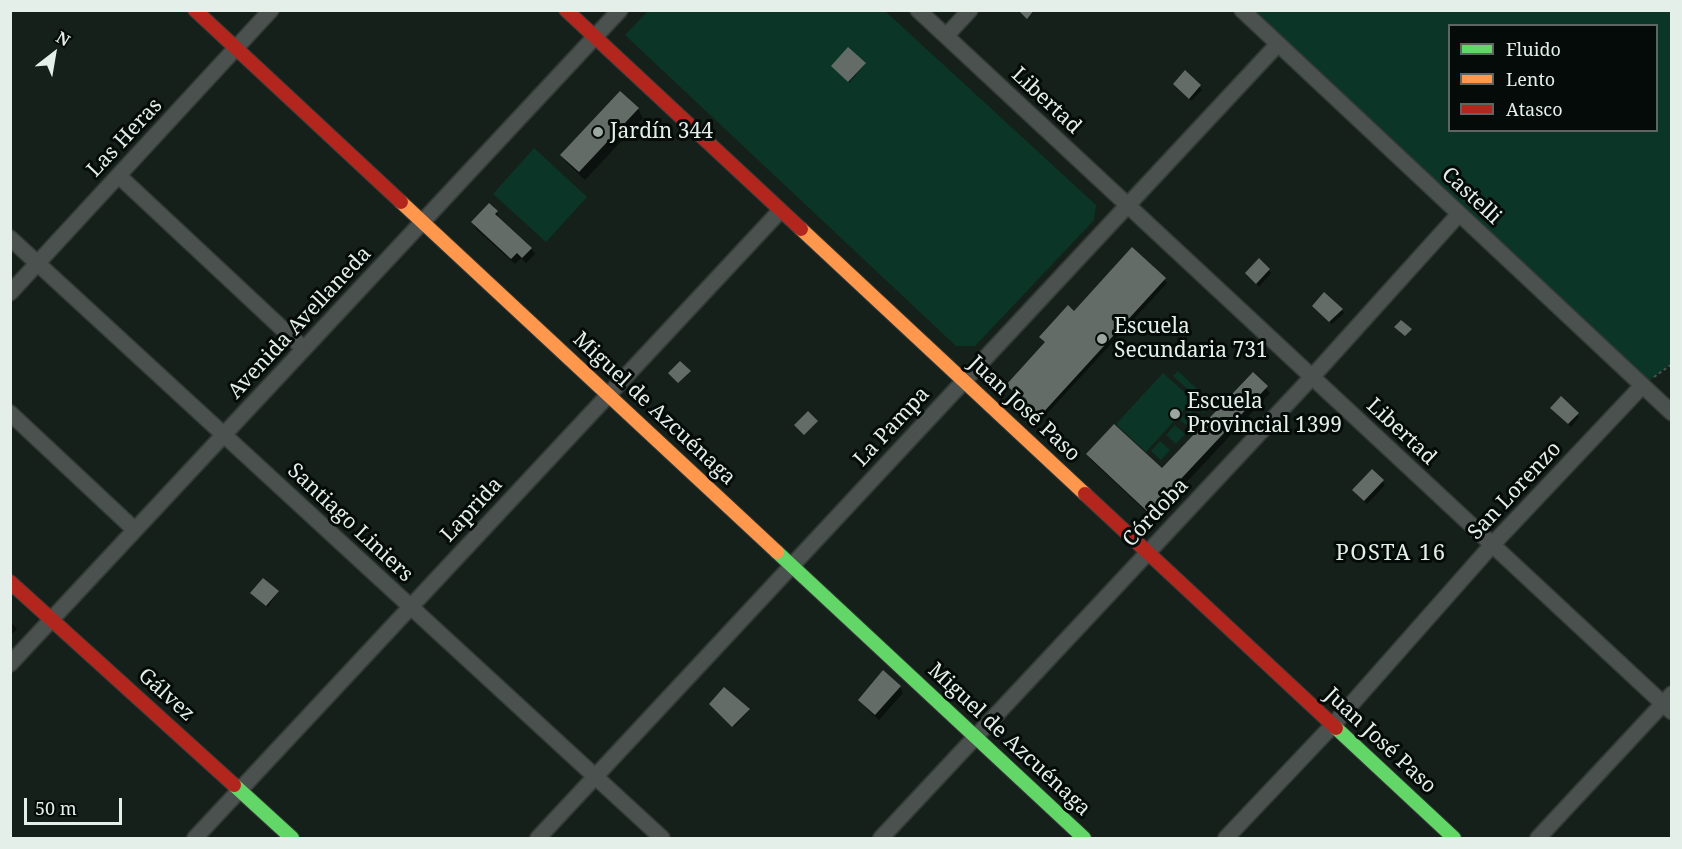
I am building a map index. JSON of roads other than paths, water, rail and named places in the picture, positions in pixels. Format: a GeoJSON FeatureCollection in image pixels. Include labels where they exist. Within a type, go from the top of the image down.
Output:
{"type":"FeatureCollection","features":[{"type":"Feature","properties":{"kind":"street","name":"Miguel de Azcuénaga"},"geometry":{"type":"LineString","coordinates":[[195,10],[1084,838]]}},
{"type":"Feature","properties":{"kind":"street","name":"Las Heras"},"geometry":{"type":"LineString","coordinates":[[10,293],[271,10]]}},
{"type":"Feature","properties":{"kind":"street","name":"Juan José Paso"},"geometry":{"type":"LineString","coordinates":[[566,10],[1454,838]]}},
{"type":"Feature","properties":{"kind":"street","name":"Avenida Avellaneda"},"geometry":{"type":"LineString","coordinates":[[10,664],[620,10]]}},
{"type":"Feature","properties":{"kind":"street","name":"Libertad"},"geometry":{"type":"LineString","coordinates":[[918,10],[1492,545],[1669,703]]}},
{"type":"Feature","properties":{"kind":"street"},"geometry":{"type":"LineString","coordinates":[[946,36],[970,10]]}},
{"type":"Feature","properties":{"kind":"street","name":"Castelli"},"geometry":{"type":"LineString","coordinates":[[1242,10],[1671,413]]}},
{"type":"Feature","properties":{"kind":"street","name":"La Pampa"},"geometry":{"type":"LineString","coordinates":[[538,838],[1278,44]]}},
{"type":"Feature","properties":{"kind":"street"},"geometry":{"type":"LineString","coordinates":[[119,176],[304,349]]}},
{"type":"Feature","properties":{"kind":"street","name":"Laprida"},"geometry":{"type":"LineString","coordinates":[[195,838],[780,211]]}},
{"type":"Feature","properties":{"kind":"street","name":"Córdoba"},"geometry":{"type":"LineString","coordinates":[[881,838],[1312,377],[1459,214]]}},
{"type":"Feature","properties":{"kind":"street","name":"Santiago Liniers"},"geometry":{"type":"LineString","coordinates":[[10,238],[662,838]]}},
{"type":"Feature","properties":{"kind":"street","name":"San Lorenzo"},"geometry":{"type":"LineString","coordinates":[[1226,838],[1333,725],[1492,545],[1642,386]]}},
{"type":"Feature","properties":{"kind":"street"},"geometry":{"type":"LineString","coordinates":[[10,413],[135,530]]}},
{"type":"Feature","properties":{"kind":"street","name":"Gálvez"},"geometry":{"type":"LineString","coordinates":[[10,582],[292,838]]}},
{"type":"Feature","properties":{"kind":"street"},"geometry":{"type":"LineString","coordinates":[[1538,838],[1669,703]]}},
{"type":"Feature","properties":{"kind":"place","name":"Jardín 344"},"geometry":{"type":"Point","coordinates":[598,132]}},
{"type":"Feature","properties":{"kind":"place","name":"Escuela Secundaria 731"},"geometry":{"type":"Point","coordinates":[1102,339]}},
{"type":"Feature","properties":{"kind":"place","name":"Escuela Provincial 1399"},"geometry":{"type":"Point","coordinates":[1175,414]}},
{"type":"Feature","properties":{"kind":"district","name":"POSTA 16"},"geometry":{"type":"Point","coordinates":[1391,554]}}]}
